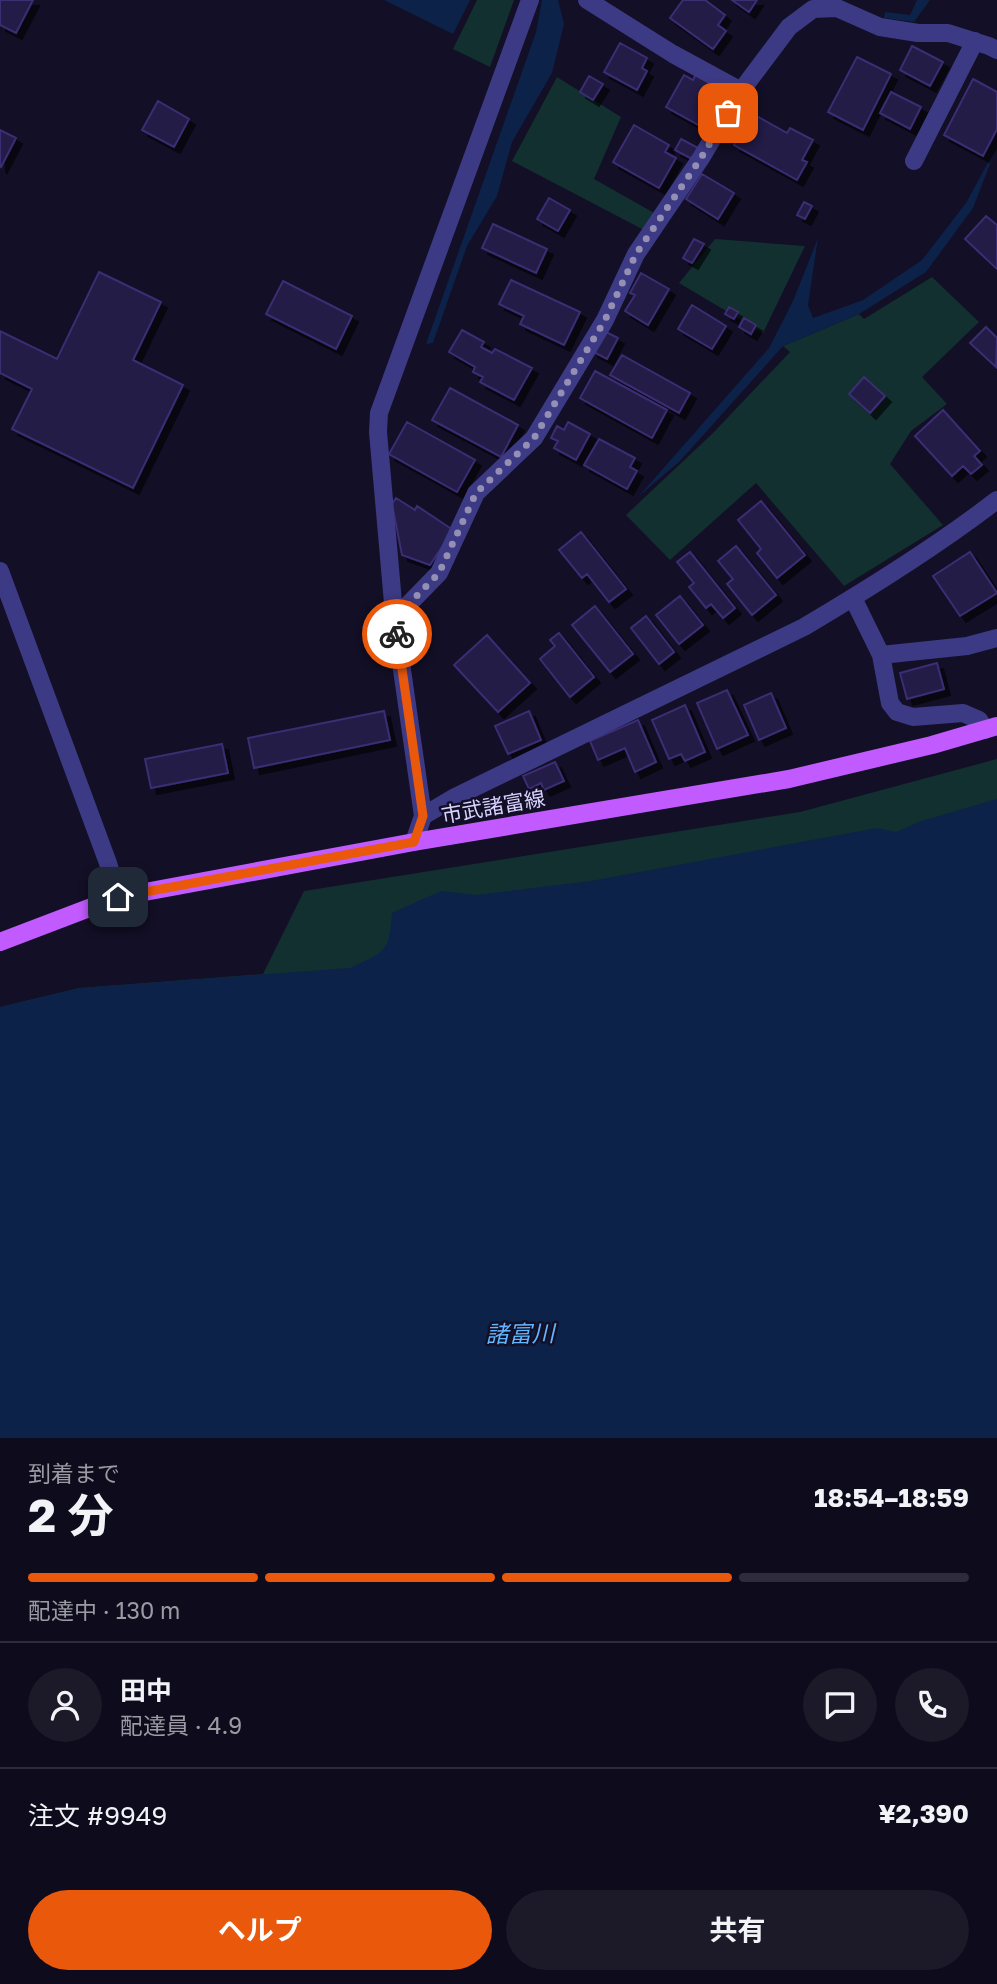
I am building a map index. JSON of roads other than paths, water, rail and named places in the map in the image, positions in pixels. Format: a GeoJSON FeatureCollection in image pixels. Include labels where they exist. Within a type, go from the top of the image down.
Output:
{"type":"FeatureCollection","features":[{"type":"Feature","properties":{"kind":"main road","name":"市武諸富線"},"geometry":{"type":"LineString","coordinates":[[0,942],[118,897],[414,842],[789,779],[991,728]]}},
{"type":"Feature","properties":{"kind":"street"},"geometry":{"type":"LineString","coordinates":[[414,842],[423,816],[394,614],[378,432],[379,414],[530,0]]}},
{"type":"Feature","properties":{"kind":"street"},"geometry":{"type":"LineString","coordinates":[[587,0],[673,54],[741,91]]}},
{"type":"Feature","properties":{"kind":"street"},"geometry":{"type":"LineString","coordinates":[[855,16],[864,0]]}},
{"type":"Feature","properties":{"kind":"street"},"geometry":{"type":"LineString","coordinates":[[394,614],[402,611],[439,573],[476,493],[534,438],[605,320],[636,254],[701,158],[741,91],[789,27],[813,9],[836,8],[880,27],[918,33],[948,33],[990,43],[914,161]]}},
{"type":"Feature","properties":{"kind":"street"},"geometry":{"type":"LineString","coordinates":[[423,816],[479,785],[804,627],[967,523],[997,500]]}},
{"type":"Feature","properties":{"kind":"street"},"geometry":{"type":"LineString","coordinates":[[0,570],[108,863],[118,897]]}},
{"type":"Feature","properties":{"kind":"street"},"geometry":{"type":"LineString","coordinates":[[853,598],[881,655],[891,703],[897,712],[913,717],[963,713],[991,728]]}},
{"type":"Feature","properties":{"kind":"street"},"geometry":{"type":"LineString","coordinates":[[881,655],[967,646],[997,638]]}},
{"type":"Feature","properties":{"kind":"water"},"geometry":{"type":"Polygon","coordinates":[[[384,0],[470,0],[453,34],[384,0]]]}},
{"type":"Feature","properties":{"kind":"water"},"geometry":{"type":"Polygon","coordinates":[[[542,0],[558,0],[564,24],[552,73],[512,142],[497,196],[467,246],[433,343],[426,344],[536,32],[542,0]]]}},
{"type":"Feature","properties":{"kind":"water"},"geometry":{"type":"Polygon","coordinates":[[[917,0],[930,0],[914,22],[884,18],[885,12],[910,15],[917,0]]]}},
{"type":"Feature","properties":{"kind":"water"},"geometry":{"type":"Polygon","coordinates":[[[997,146],[973,208],[926,272],[859,314],[783,346],[680,461],[639,496],[769,348],[793,301],[818,238],[808,305],[813,318],[863,300],[922,260],[966,203],[997,146]]]}},
{"type":"Feature","properties":{"kind":"water","name":"諸富川"},"geometry":{"type":"Polygon","coordinates":[[[997,799],[997,1438],[0,1438],[0,1007],[79,988],[350,968],[383,949],[389,936],[392,913],[441,891],[476,895],[591,881],[877,828],[896,832],[921,821],[997,799]]]}}]}
